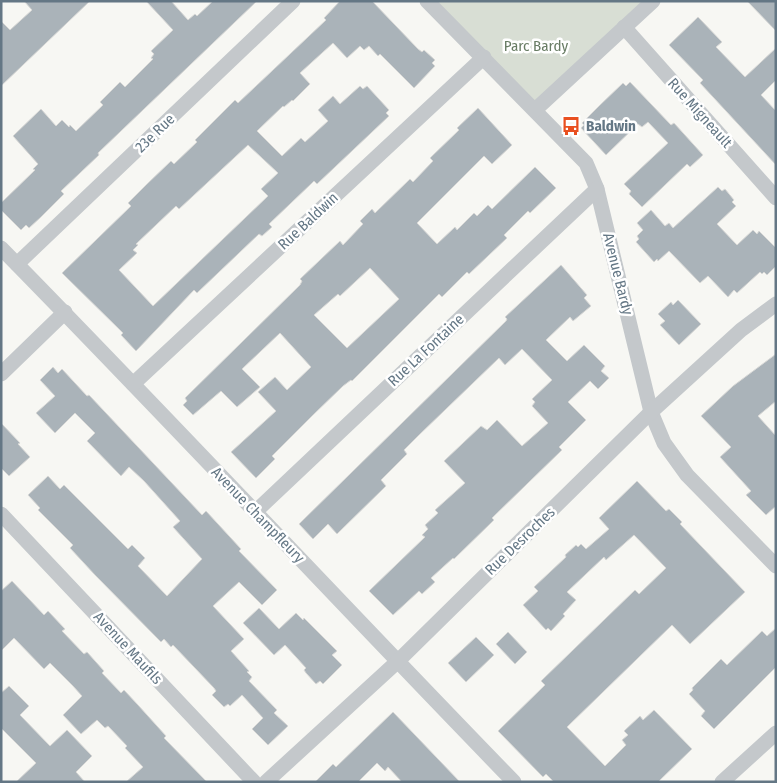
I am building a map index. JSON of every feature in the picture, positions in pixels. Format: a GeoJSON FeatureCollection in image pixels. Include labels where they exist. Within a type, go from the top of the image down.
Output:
{"type":"FeatureCollection","features":[{"type":"Feature","properties":{"kind":"street","name":"23e Rue"},"geometry":{"type":"LineString","coordinates":[[17,264],[292,1]]}},
{"type":"Feature","properties":{"kind":"street","name":"Avenue Bardy"},"geometry":{"type":"LineString","coordinates":[[427,1],[586,163],[597,189],[651,412],[664,444],[687,475],[776,566]]}},
{"type":"Feature","properties":{"kind":"street"},"geometry":{"type":"LineString","coordinates":[[535,110],[654,1]]}},
{"type":"Feature","properties":{"kind":"street","name":"Rue Migneault"},"geometry":{"type":"LineString","coordinates":[[624,27],[776,198]]}},
{"type":"Feature","properties":{"kind":"street","name":"Rue Baldwin"},"geometry":{"type":"LineString","coordinates":[[133,384],[484,57]]}},
{"type":"Feature","properties":{"kind":"street","name":"Rue La Fontaine"},"geometry":{"type":"LineString","coordinates":[[255,512],[597,189]]}},
{"type":"Feature","properties":{"kind":"street","name":"Avenue Champfleury"},"geometry":{"type":"LineString","coordinates":[[1,248],[65,312],[397,662],[514,782]]}},
{"type":"Feature","properties":{"kind":"street","name":"Rue Desroches"},"geometry":{"type":"LineString","coordinates":[[266,782],[397,662],[651,412],[740,330],[776,304]]}},
{"type":"Feature","properties":{"kind":"street"},"geometry":{"type":"LineString","coordinates":[[1,374],[65,312]]}},
{"type":"Feature","properties":{"kind":"street","name":"Avenue Maufils"},"geometry":{"type":"LineString","coordinates":[[1,514],[254,782]]}},
{"type":"Feature","properties":{"kind":"street"},"geometry":{"type":"LineString","coordinates":[[722,782],[776,733]]}},
{"type":"Feature","properties":{"kind":"green space","name":"Parc Bardy"},"geometry":{"type":"Polygon","coordinates":[[[427,1],[653,1],[535,110],[427,1]]]}},
{"type":"Feature","properties":{"kind":"building"},"geometry":{"type":"Polygon","coordinates":[[[24,1],[90,1],[1,86],[1,21],[10,30],[32,10],[24,1]]]}},
{"type":"Feature","properties":{"kind":"building"},"geometry":{"type":"Polygon","coordinates":[[[146,1],[171,1],[188,20],[195,14],[197,16],[213,1],[257,1],[98,153],[99,155],[61,191],[64,194],[41,217],[29,228],[26,225],[21,230],[1,210],[1,203],[35,170],[33,169],[38,164],[13,136],[41,109],[56,126],[62,120],[76,131],[103,105],[100,102],[120,82],[125,87],[153,59],[151,58],[154,54],[151,51],[173,30],[146,1]]]}},
{"type":"Feature","properties":{"kind":"building"},"geometry":{"type":"Polygon","coordinates":[[[340,1],[372,1],[418,49],[422,52],[424,50],[435,60],[432,63],[435,66],[414,88],[380,54],[378,56],[369,46],[364,50],[360,46],[347,58],[333,43],[300,73],[310,84],[257,131],[282,156],[301,138],[305,142],[328,121],[318,110],[333,96],[340,104],[360,86],[363,89],[367,86],[389,110],[386,113],[389,116],[317,184],[314,181],[269,224],[272,227],[262,236],[259,234],[197,293],[194,290],[136,351],[121,335],[123,333],[62,273],[131,206],[128,203],[146,185],[171,161],[174,164],[235,100],[238,103],[326,20],[324,18],[340,1]],[[248,145],[179,209],[176,206],[136,244],[138,245],[133,250],[137,253],[119,270],[153,306],[268,196],[261,189],[278,173],[248,145]]]}},
{"type":"Feature","properties":{"kind":"building"},"geometry":{"type":"Polygon","coordinates":[[[747,1],[776,1],[776,31],[747,1]]]}},
{"type":"Feature","properties":{"kind":"building"},"geometry":{"type":"Polygon","coordinates":[[[698,17],[722,42],[716,47],[745,77],[776,48],[776,80],[761,95],[776,111],[776,165],[700,83],[703,80],[669,45],[698,17]]]}},
{"type":"Feature","properties":{"kind":"building"},"geometry":{"type":"Polygon","coordinates":[[[630,82],[671,125],[674,123],[703,155],[690,167],[687,164],[642,207],[629,194],[631,191],[624,184],[668,143],[648,122],[642,127],[638,124],[606,155],[581,128],[584,125],[582,123],[623,83],[626,86],[630,82]]]}},
{"type":"Feature","properties":{"kind":"building"},"geometry":{"type":"Polygon","coordinates":[[[478,108],[512,145],[492,164],[484,156],[417,223],[437,244],[455,227],[457,230],[474,213],[477,216],[488,205],[492,209],[535,167],[556,188],[530,213],[528,211],[504,235],[507,238],[469,274],[467,272],[442,297],[439,294],[352,381],[343,386],[313,415],[272,456],[275,459],[256,478],[231,452],[276,411],[258,392],[275,377],[287,390],[311,367],[280,333],[242,369],[260,387],[237,407],[221,391],[193,415],[183,405],[187,401],[185,398],[300,285],[302,281],[300,279],[340,241],[343,245],[363,224],[360,221],[372,209],[375,213],[410,179],[413,182],[433,161],[430,158],[459,130],[457,128],[478,108]],[[370,268],[340,296],[338,294],[314,315],[347,348],[399,299],[370,268]]]}},
{"type":"Feature","properties":{"kind":"building"},"geometry":{"type":"Polygon","coordinates":[[[718,187],[722,191],[725,189],[734,200],[732,202],[736,206],[717,224],[737,245],[753,230],[757,234],[759,231],[776,248],[776,266],[767,275],[764,272],[762,274],[760,272],[737,293],[734,290],[728,297],[708,276],[700,283],[669,251],[658,261],[657,259],[654,262],[636,242],[639,239],[637,236],[643,230],[637,223],[651,210],[665,226],[669,223],[673,228],[718,187]]]}},
{"type":"Feature","properties":{"kind":"building"},"geometry":{"type":"Polygon","coordinates":[[[561,265],[587,295],[584,298],[591,306],[573,321],[570,317],[546,340],[567,361],[584,345],[605,366],[601,371],[609,378],[598,389],[590,381],[568,402],[586,420],[559,447],[562,450],[492,518],[494,520],[454,559],[431,578],[435,582],[422,594],[419,591],[393,615],[369,591],[425,537],[422,535],[428,529],[425,525],[438,513],[435,510],[465,483],[444,461],[481,426],[487,430],[497,420],[522,446],[548,423],[532,406],[535,402],[532,399],[552,380],[522,349],[505,365],[499,358],[404,450],[407,454],[381,480],[386,486],[337,534],[328,524],[313,539],[299,524],[506,321],[505,317],[561,265]]]}},
{"type":"Feature","properties":{"kind":"building"},"geometry":{"type":"Polygon","coordinates":[[[678,300],[701,324],[679,345],[660,325],[665,321],[658,314],[671,302],[673,305],[678,300]]]}},
{"type":"Feature","properties":{"kind":"building"},"geometry":{"type":"Polygon","coordinates":[[[776,354],[776,401],[758,416],[776,436],[776,506],[766,515],[746,495],[751,491],[720,457],[731,447],[701,416],[733,386],[776,354]]]}},
{"type":"Feature","properties":{"kind":"building"},"geometry":{"type":"Polygon","coordinates":[[[53,367],[58,373],[62,369],[87,396],[89,395],[202,515],[206,511],[241,549],[239,551],[277,590],[262,605],[239,582],[213,606],[244,639],[231,651],[249,671],[247,672],[252,677],[249,681],[277,710],[274,713],[288,726],[268,745],[252,729],[263,718],[242,695],[230,706],[228,704],[224,707],[212,695],[216,691],[214,688],[173,645],[171,647],[164,639],[161,642],[95,575],[70,548],[73,545],[38,510],[40,508],[28,495],[48,476],[60,489],[64,485],[128,549],[132,545],[145,558],[138,566],[167,596],[202,559],[173,527],[180,521],[144,481],[129,467],[121,476],[87,441],[95,433],[75,413],[55,433],[36,413],[55,396],[40,380],[53,367]]]}},
{"type":"Feature","properties":{"kind":"building"},"geometry":{"type":"Polygon","coordinates":[[[1,423],[30,457],[9,476],[1,468],[1,423]]]}},
{"type":"Feature","properties":{"kind":"building"},"geometry":{"type":"Polygon","coordinates":[[[637,481],[666,511],[669,509],[682,522],[680,524],[745,592],[690,644],[672,625],[567,727],[605,766],[626,745],[622,740],[628,735],[624,731],[640,716],[643,720],[654,710],[692,749],[658,782],[554,782],[546,774],[543,777],[498,731],[545,685],[541,681],[635,590],[639,594],[666,568],[634,535],[606,560],[604,557],[567,592],[576,600],[551,631],[548,628],[546,630],[523,605],[538,591],[534,587],[576,545],[578,547],[581,544],[586,549],[609,529],[599,518],[637,481]]]}},
{"type":"Feature","properties":{"kind":"building"},"geometry":{"type":"Polygon","coordinates":[[[12,581],[44,615],[48,611],[65,629],[62,631],[84,654],[87,652],[104,671],[102,673],[121,693],[124,690],[166,736],[164,738],[207,782],[126,782],[143,767],[125,748],[127,746],[108,726],[105,728],[97,720],[81,734],[63,715],[82,696],[73,686],[50,663],[44,669],[14,638],[1,651],[1,591],[12,581]]]}},
{"type":"Feature","properties":{"kind":"building"},"geometry":{"type":"Polygon","coordinates":[[[259,608],[279,629],[296,613],[303,620],[304,618],[337,651],[332,655],[342,665],[323,684],[320,681],[316,684],[304,670],[306,668],[285,645],[274,655],[243,623],[259,608]]]}},
{"type":"Feature","properties":{"kind":"building"},"geometry":{"type":"Polygon","coordinates":[[[776,628],[776,667],[714,729],[701,716],[705,711],[689,694],[693,690],[692,688],[721,659],[727,665],[762,631],[767,636],[776,628]]]}},
{"type":"Feature","properties":{"kind":"building"},"geometry":{"type":"Polygon","coordinates":[[[508,632],[527,652],[515,664],[496,644],[508,632]]]}},
{"type":"Feature","properties":{"kind":"building"},"geometry":{"type":"Polygon","coordinates":[[[476,637],[494,655],[466,682],[448,663],[476,637]]]}},
{"type":"Feature","properties":{"kind":"building"},"geometry":{"type":"Polygon","coordinates":[[[9,686],[29,706],[20,715],[50,746],[67,730],[92,756],[76,772],[85,782],[16,782],[36,763],[1,728],[1,693],[9,686]]]}},
{"type":"Feature","properties":{"kind":"building"},"geometry":{"type":"Polygon","coordinates":[[[393,712],[460,782],[402,782],[388,767],[385,771],[377,763],[358,782],[315,782],[333,764],[336,767],[393,712]]]}},
{"type":"Feature","properties":{"kind":"place","name":"Baldwin"},"geometry":{"type":"Point","coordinates":[571,126]}}]}
